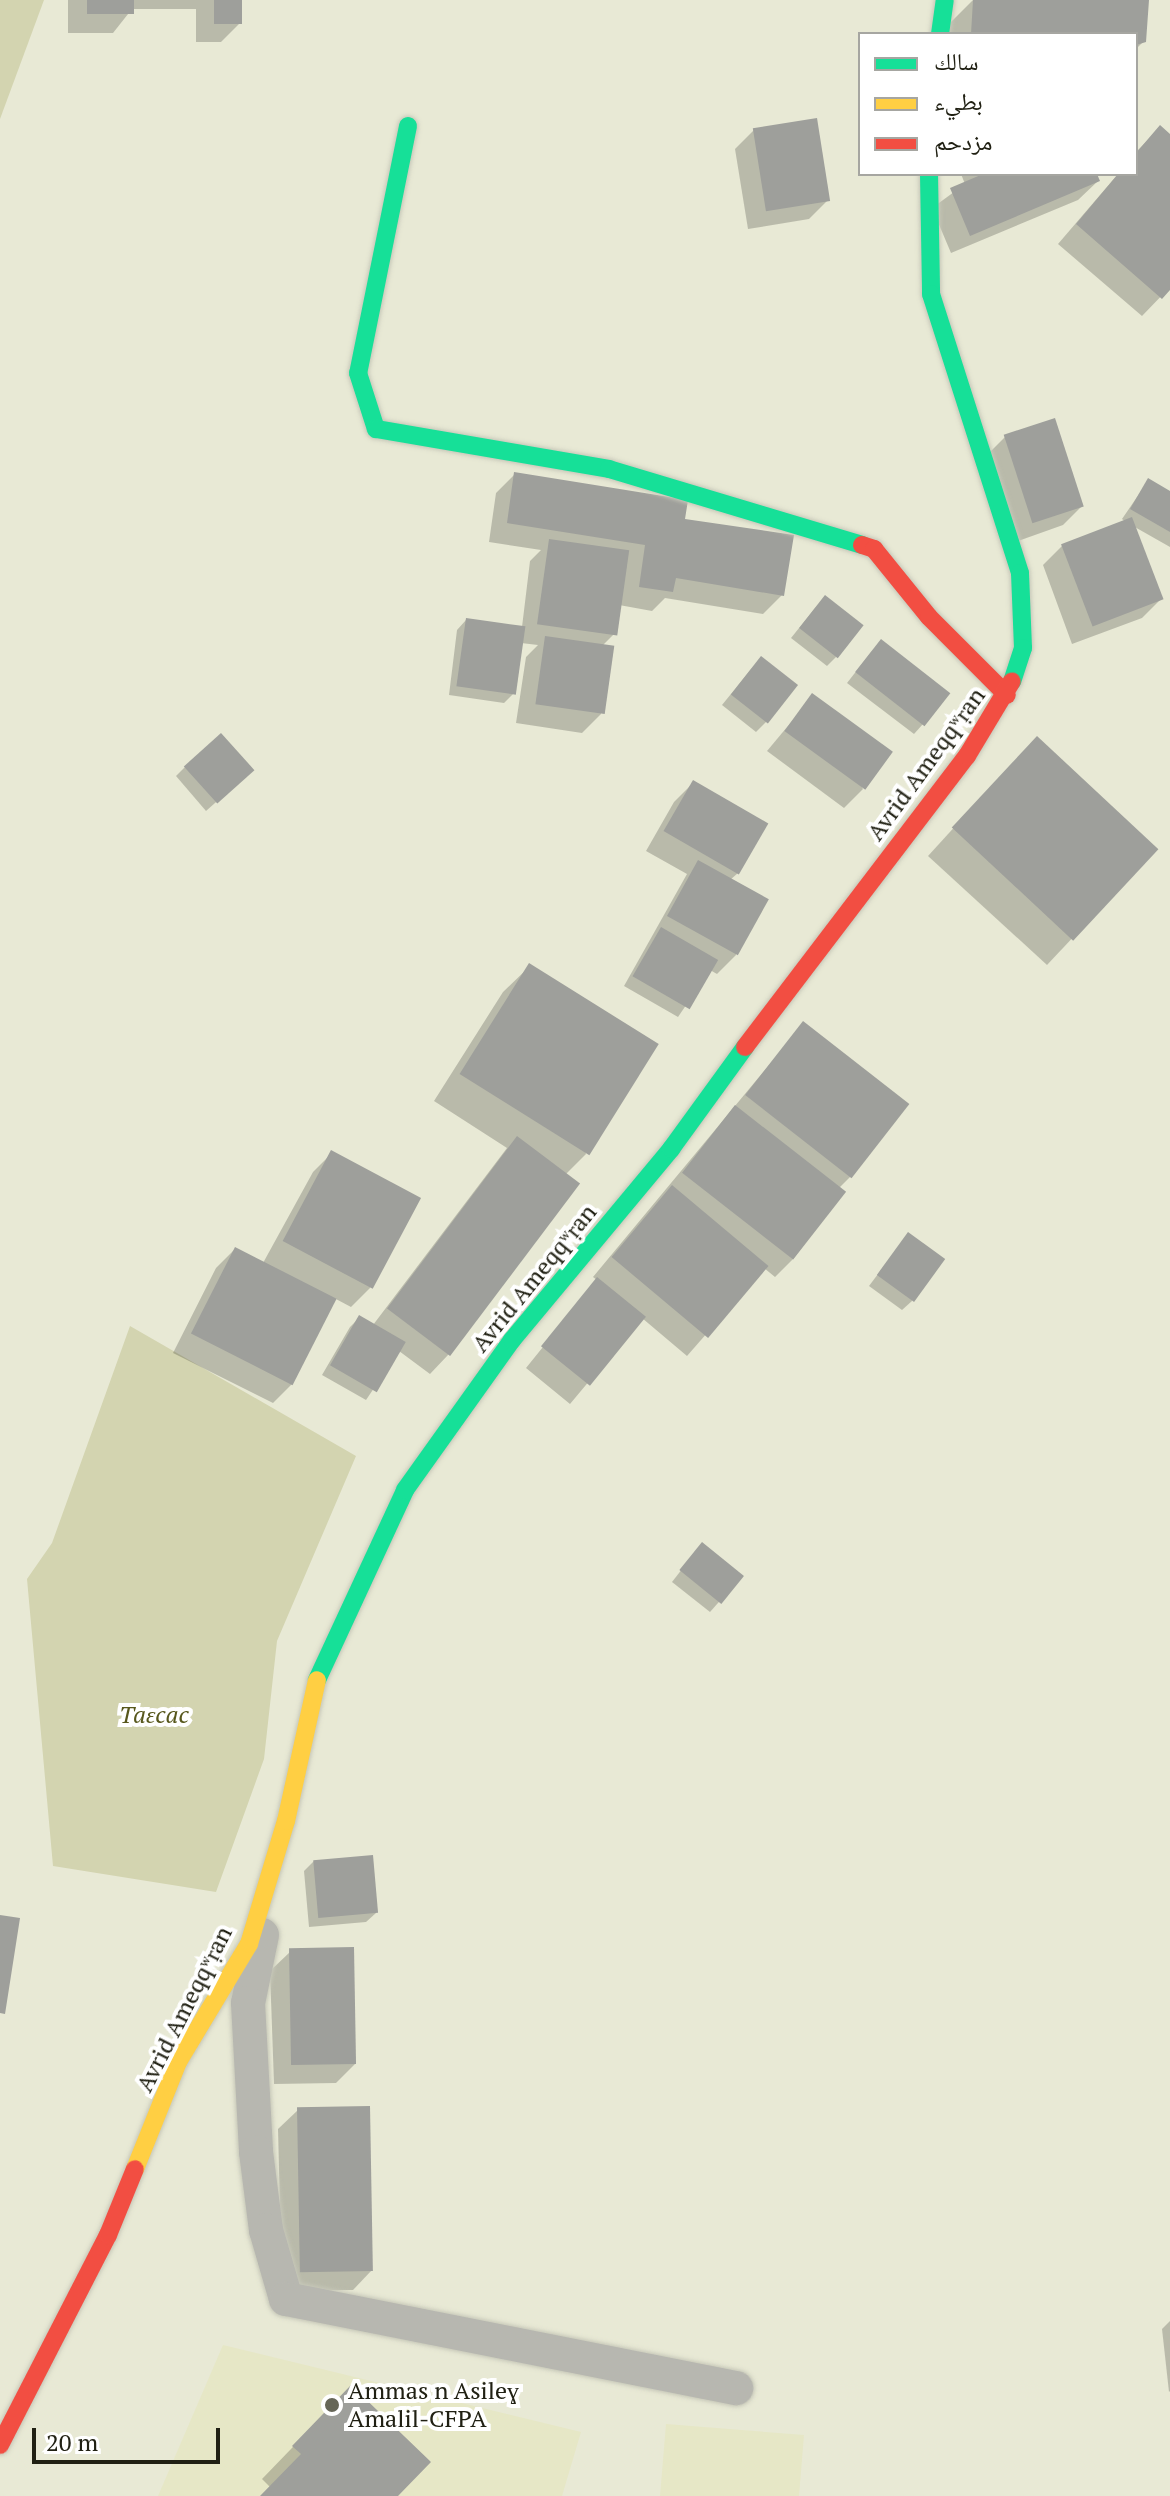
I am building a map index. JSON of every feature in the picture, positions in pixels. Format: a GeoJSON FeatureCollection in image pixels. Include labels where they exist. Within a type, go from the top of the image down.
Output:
{"type":"FeatureCollection","features":[{"type":"Feature","properties":{"kind":"street"},"geometry":{"type":"LineString","coordinates":[[940,32],[945,0]]}},
{"type":"Feature","properties":{"kind":"street"},"geometry":{"type":"LineString","coordinates":[[408,126],[358,373],[376,429],[609,469],[874,549],[929,617],[1007,695]]}},
{"type":"Feature","properties":{"kind":"street","name":"Avrid Ameqqʷṛan"},"geometry":{"type":"LineString","coordinates":[[0,2445],[108,2235],[178,2062],[249,1944],[286,1821],[318,1676],[405,1490],[512,1340],[671,1149],[824,939],[967,756],[1007,695],[1023,648],[1020,573],[931,294],[929,176]]}},
{"type":"Feature","properties":{"kind":"lane"},"geometry":{"type":"LineString","coordinates":[[286,1821],[248,2003],[256,2152],[266,2230],[286,2299],[736,2388]]}},
{"type":"Feature","properties":{"kind":"shaded area","name":"Ammas n Asileɣ Amalil-CFPA"},"geometry":{"type":"Polygon","coordinates":[[[223,2345],[581,2432],[562,2496],[158,2496],[223,2345]]]}},
{"type":"Feature","properties":{"kind":"shaded area"},"geometry":{"type":"Polygon","coordinates":[[[666,2424],[804,2435],[799,2496],[660,2496],[666,2424]]]}},
{"type":"Feature","properties":{"kind":"green space"},"geometry":{"type":"Polygon","coordinates":[[[0,0],[44,0],[0,119],[0,0]]]}},
{"type":"Feature","properties":{"kind":"green space","name":"Taɛcac"},"geometry":{"type":"Polygon","coordinates":[[[130,1326],[356,1456],[277,1641],[264,1759],[216,1892],[53,1866],[27,1579],[52,1543],[130,1326]]]}},
{"type":"Feature","properties":{"kind":"building"},"geometry":{"type":"Polygon","coordinates":[[[87,0],[134,0],[134,14],[87,14],[87,0]]]}},
{"type":"Feature","properties":{"kind":"building"},"geometry":{"type":"Polygon","coordinates":[[[214,0],[242,0],[242,24],[214,24],[214,0]]]}},
{"type":"Feature","properties":{"kind":"building"},"geometry":{"type":"Polygon","coordinates":[[[973,0],[1149,0],[1146,42],[1138,44],[1138,32],[971,32],[973,0]]]}},
{"type":"Feature","properties":{"kind":"building"},"geometry":{"type":"Polygon","coordinates":[[[817,118],[830,201],[766,211],[753,128],[817,118]]]}},
{"type":"Feature","properties":{"kind":"building"},"geometry":{"type":"Polygon","coordinates":[[[1160,125],[1170,134],[1170,290],[1162,299],[1076,224],[1116,176],[1138,176],[1138,151],[1160,125]]]}},
{"type":"Feature","properties":{"kind":"building"},"geometry":{"type":"Polygon","coordinates":[[[978,176],[1098,176],[1100,181],[970,236],[950,188],[978,176]]]}},
{"type":"Feature","properties":{"kind":"building"},"geometry":{"type":"Polygon","coordinates":[[[1055,418],[1084,506],[1032,523],[1004,435],[1055,418]]]}},
{"type":"Feature","properties":{"kind":"building"},"geometry":{"type":"Polygon","coordinates":[[[514,472],[688,500],[685,519],[794,535],[784,596],[676,578],[673,592],[639,587],[645,545],[507,523],[514,472]]]}},
{"type":"Feature","properties":{"kind":"building"},"geometry":{"type":"Polygon","coordinates":[[[1148,478],[1170,491],[1170,532],[1130,509],[1148,478]]]}},
{"type":"Feature","properties":{"kind":"building"},"geometry":{"type":"Polygon","coordinates":[[[1132,517],[1164,599],[1093,626],[1061,544],[1132,517]]]}},
{"type":"Feature","properties":{"kind":"building"},"geometry":{"type":"Polygon","coordinates":[[[549,539],[629,550],[617,635],[537,624],[549,539]]]}},
{"type":"Feature","properties":{"kind":"building"},"geometry":{"type":"Polygon","coordinates":[[[825,595],[864,625],[838,658],[799,628],[825,595]]]}},
{"type":"Feature","properties":{"kind":"building"},"geometry":{"type":"Polygon","coordinates":[[[466,618],[525,626],[516,695],[456,686],[466,618]]]}},
{"type":"Feature","properties":{"kind":"building"},"geometry":{"type":"Polygon","coordinates":[[[545,636],[614,646],[605,714],[535,704],[545,636]]]}},
{"type":"Feature","properties":{"kind":"building"},"geometry":{"type":"Polygon","coordinates":[[[881,639],[950,693],[924,726],[855,672],[881,639]]]}},
{"type":"Feature","properties":{"kind":"building"},"geometry":{"type":"Polygon","coordinates":[[[761,656],[798,685],[768,724],[731,695],[761,656]]]}},
{"type":"Feature","properties":{"kind":"building"},"geometry":{"type":"Polygon","coordinates":[[[812,693],[893,752],[865,790],[784,731],[812,693]]]}},
{"type":"Feature","properties":{"kind":"building"},"geometry":{"type":"Polygon","coordinates":[[[221,733],[254,770],[217,804],[184,766],[221,733]]]}},
{"type":"Feature","properties":{"kind":"building"},"geometry":{"type":"Polygon","coordinates":[[[1037,736],[1158,849],[1073,941],[952,827],[1037,736]]]}},
{"type":"Feature","properties":{"kind":"building"},"geometry":{"type":"Polygon","coordinates":[[[693,780],[768,824],[739,875],[664,831],[693,780]]]}},
{"type":"Feature","properties":{"kind":"building"},"geometry":{"type":"Polygon","coordinates":[[[698,860],[769,899],[738,955],[667,916],[698,860]]]}},
{"type":"Feature","properties":{"kind":"building"},"geometry":{"type":"Polygon","coordinates":[[[661,927],[718,960],[690,1009],[632,976],[661,927]]]}},
{"type":"Feature","properties":{"kind":"building"},"geometry":{"type":"Polygon","coordinates":[[[529,963],[659,1044],[589,1155],[460,1074],[529,963]]]}},
{"type":"Feature","properties":{"kind":"building"},"geometry":{"type":"Polygon","coordinates":[[[803,1021],[909,1104],[852,1178],[745,1095],[803,1021]]]}},
{"type":"Feature","properties":{"kind":"building"},"geometry":{"type":"Polygon","coordinates":[[[735,1105],[846,1192],[793,1260],[682,1173],[735,1105]]]}},
{"type":"Feature","properties":{"kind":"building"},"geometry":{"type":"Polygon","coordinates":[[[517,1136],[580,1184],[450,1356],[387,1309],[517,1136]]]}},
{"type":"Feature","properties":{"kind":"building"},"geometry":{"type":"Polygon","coordinates":[[[331,1150],[421,1198],[373,1289],[283,1241],[331,1150]]]}},
{"type":"Feature","properties":{"kind":"building"},"geometry":{"type":"Polygon","coordinates":[[[672,1185],[769,1266],[708,1338],[612,1257],[672,1185]]]}},
{"type":"Feature","properties":{"kind":"building"},"geometry":{"type":"Polygon","coordinates":[[[908,1232],[945,1259],[914,1302],[877,1275],[908,1232]]]}},
{"type":"Feature","properties":{"kind":"building"},"geometry":{"type":"Polygon","coordinates":[[[235,1247],[337,1299],[293,1385],[191,1333],[235,1247]]]}},
{"type":"Feature","properties":{"kind":"building"},"geometry":{"type":"Polygon","coordinates":[[[597,1277],[646,1317],[590,1386],[541,1346],[597,1277]]]}},
{"type":"Feature","properties":{"kind":"building"},"geometry":{"type":"Polygon","coordinates":[[[359,1315],[406,1342],[377,1392],[330,1365],[359,1315]]]}},
{"type":"Feature","properties":{"kind":"building"},"geometry":{"type":"Polygon","coordinates":[[[702,1542],[744,1576],[721,1604],[679,1570],[702,1542]]]}},
{"type":"Feature","properties":{"kind":"building"},"geometry":{"type":"Polygon","coordinates":[[[373,1855],[378,1913],[318,1918],[313,1860],[373,1855]]]}},
{"type":"Feature","properties":{"kind":"building"},"geometry":{"type":"Polygon","coordinates":[[[0,1915],[20,1918],[5,2014],[0,2013],[0,1915]]]}},
{"type":"Feature","properties":{"kind":"building"},"geometry":{"type":"Polygon","coordinates":[[[354,1947],[356,2064],[291,2065],[289,1948],[354,1947]]]}},
{"type":"Feature","properties":{"kind":"building"},"geometry":{"type":"Polygon","coordinates":[[[370,2106],[373,2271],[300,2272],[297,2107],[370,2106]]]}},
{"type":"Feature","properties":{"kind":"building"},"geometry":{"type":"Polygon","coordinates":[[[351,2385],[431,2462],[398,2496],[260,2496],[301,2454],[292,2446],[351,2385]]]}},
{"type":"Feature","properties":{"kind":"traffic: fast"},"geometry":{"type":"LineString","coordinates":[[940,32],[945,0]]}},
{"type":"Feature","properties":{"kind":"traffic: fast"},"geometry":{"type":"LineString","coordinates":[[408,126],[358,373],[376,429],[609,469],[862,545]]}},
{"type":"Feature","properties":{"kind":"traffic: fast"},"geometry":{"type":"LineString","coordinates":[[929,176],[931,294],[1020,573],[1023,648],[1012,681]]}},
{"type":"Feature","properties":{"kind":"traffic: fast"},"geometry":{"type":"LineString","coordinates":[[317,1680],[405,1490],[512,1340],[671,1149],[745,1047]]}},
{"type":"Feature","properties":{"kind":"traffic: slow"},"geometry":{"type":"LineString","coordinates":[[135,2169],[178,2062],[249,1944],[286,1821],[317,1680]]}},
{"type":"Feature","properties":{"kind":"traffic: jam"},"geometry":{"type":"LineString","coordinates":[[862,545],[874,549],[929,617],[1007,695]]}},
{"type":"Feature","properties":{"kind":"traffic: jam"},"geometry":{"type":"LineString","coordinates":[[745,1047],[967,756],[1012,681]]}},
{"type":"Feature","properties":{"kind":"traffic: jam"},"geometry":{"type":"LineString","coordinates":[[0,2445],[108,2235],[135,2169]]}},
{"type":"Feature","properties":{"kind":"place","name":"Ammas n Asileɣ Amalil-CFPA"},"geometry":{"type":"Point","coordinates":[332,2405]}}]}
